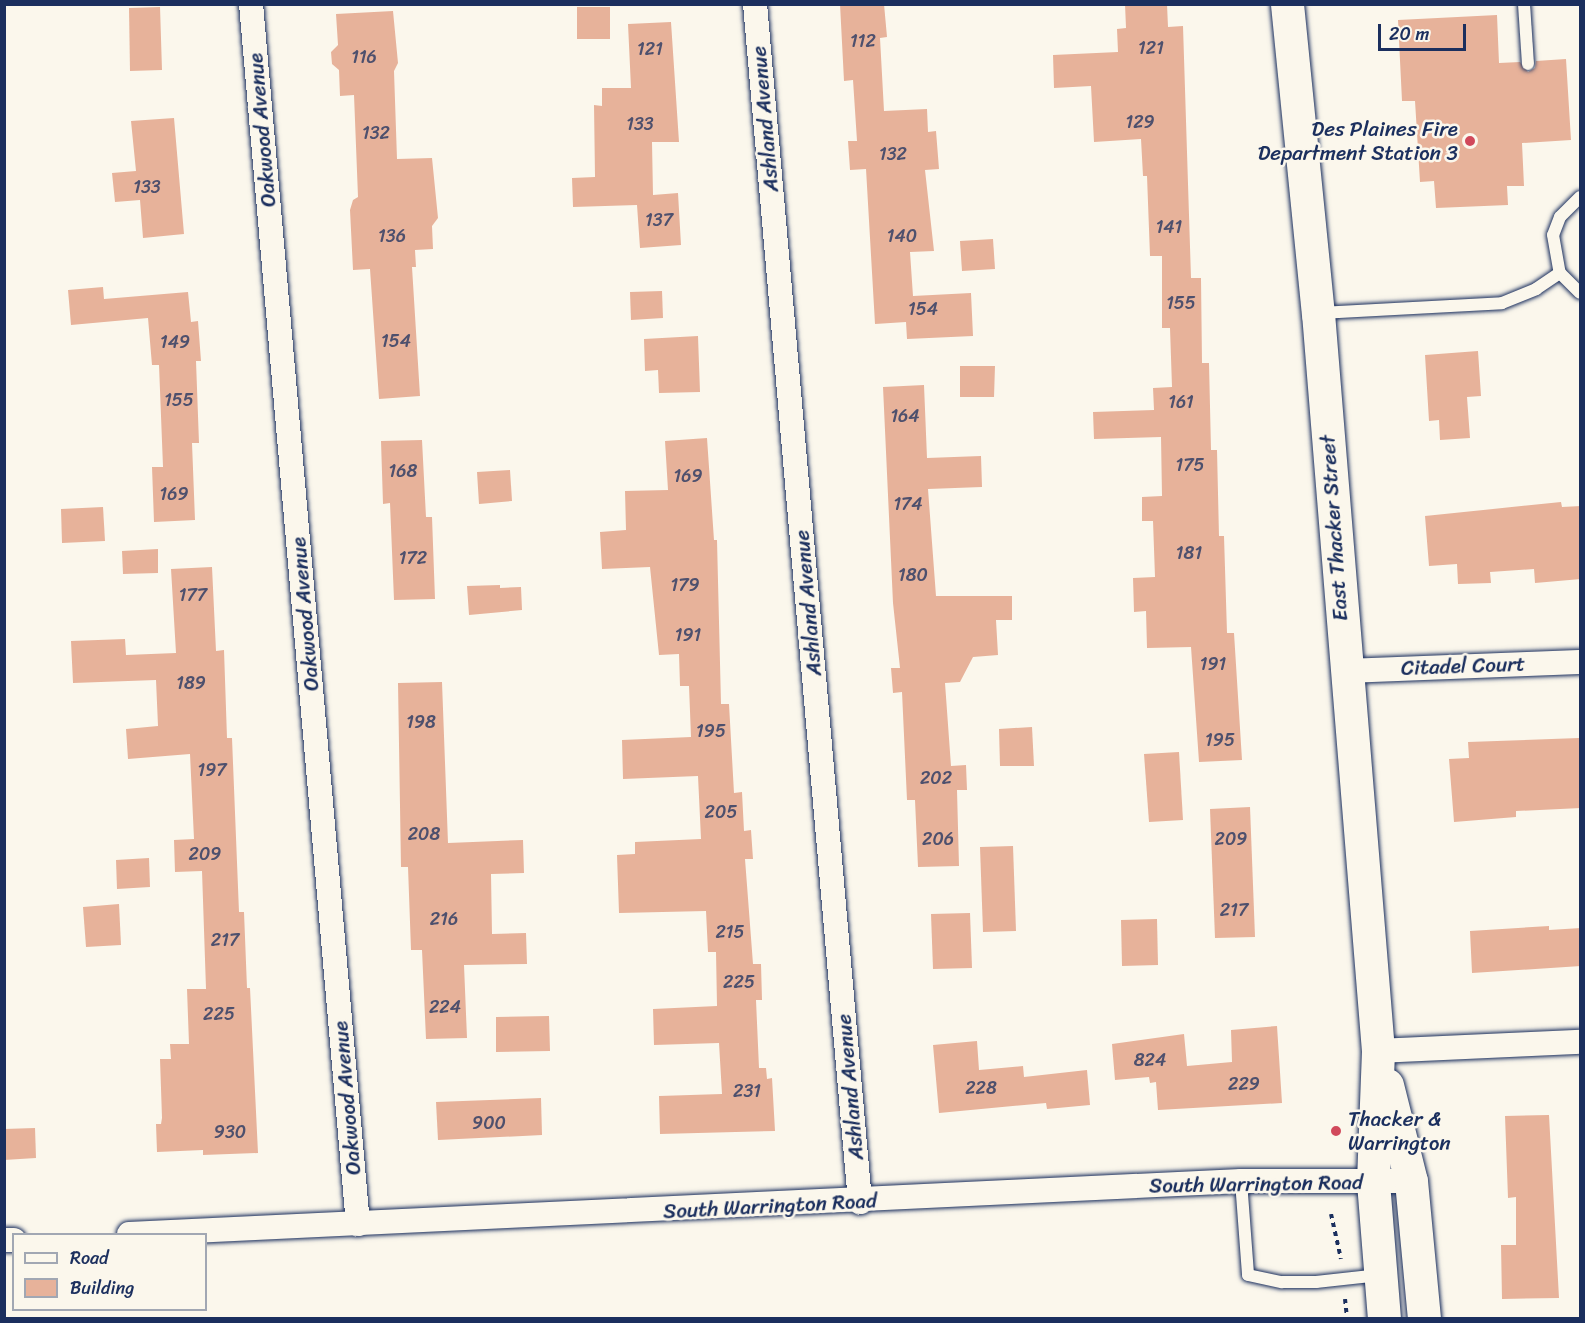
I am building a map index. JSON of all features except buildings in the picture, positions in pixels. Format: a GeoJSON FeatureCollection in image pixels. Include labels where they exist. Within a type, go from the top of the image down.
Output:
{"type":"FeatureCollection","features":[{"type":"Feature","properties":{"kind":"main road","name":"East Thacker Street"},"geometry":{"type":"LineString","coordinates":[[1287,4],[1317,313],[1378,1051],[1373,1182],[1384,1318]]}},
{"type":"Feature","properties":{"kind":"main road","name":"East Thacker Street"},"geometry":{"type":"LineString","coordinates":[[1378,1051],[1411,1181],[1424,1318]]}},
{"type":"Feature","properties":{"kind":"street","name":"Oakwood Avenue"},"geometry":{"type":"LineString","coordinates":[[251,4],[358,1224]]}},
{"type":"Feature","properties":{"kind":"street","name":"Ashland Avenue"},"geometry":{"type":"LineString","coordinates":[[755,4],[860,1202]]}},
{"type":"Feature","properties":{"kind":"street","name":"Citadel Court"},"geometry":{"type":"LineString","coordinates":[[1345,671],[1581,662]]}},
{"type":"Feature","properties":{"kind":"street"},"geometry":{"type":"LineString","coordinates":[[1378,1051],[1581,1042]]}},
{"type":"Feature","properties":{"kind":"street","name":"South Warrington Road"},"geometry":{"type":"LineString","coordinates":[[152,1233],[860,1202],[1241,1181],[1411,1181]]}},
{"type":"Feature","properties":{"kind":"lane"},"geometry":{"type":"LineString","coordinates":[[1524,4],[1528,64]]}},
{"type":"Feature","properties":{"kind":"lane"},"geometry":{"type":"LineString","coordinates":[[1581,197],[1560,217],[1553,235],[1560,273],[1581,293]]}},
{"type":"Feature","properties":{"kind":"lane"},"geometry":{"type":"LineString","coordinates":[[1317,313],[1502,303],[1536,289],[1560,273]]}},
{"type":"Feature","properties":{"kind":"lane"},"geometry":{"type":"LineString","coordinates":[[1241,1181],[1248,1275],[1282,1282],[1316,1282],[1380,1275]]}},
{"type":"Feature","properties":{"kind":"place","name":"Des Plaines Fire Department Station 3"},"geometry":{"type":"Point","coordinates":[1470,141]}},
{"type":"Feature","properties":{"kind":"place","name":"Thacker & Warrington"},"geometry":{"type":"Point","coordinates":[1336,1131]}}]}
